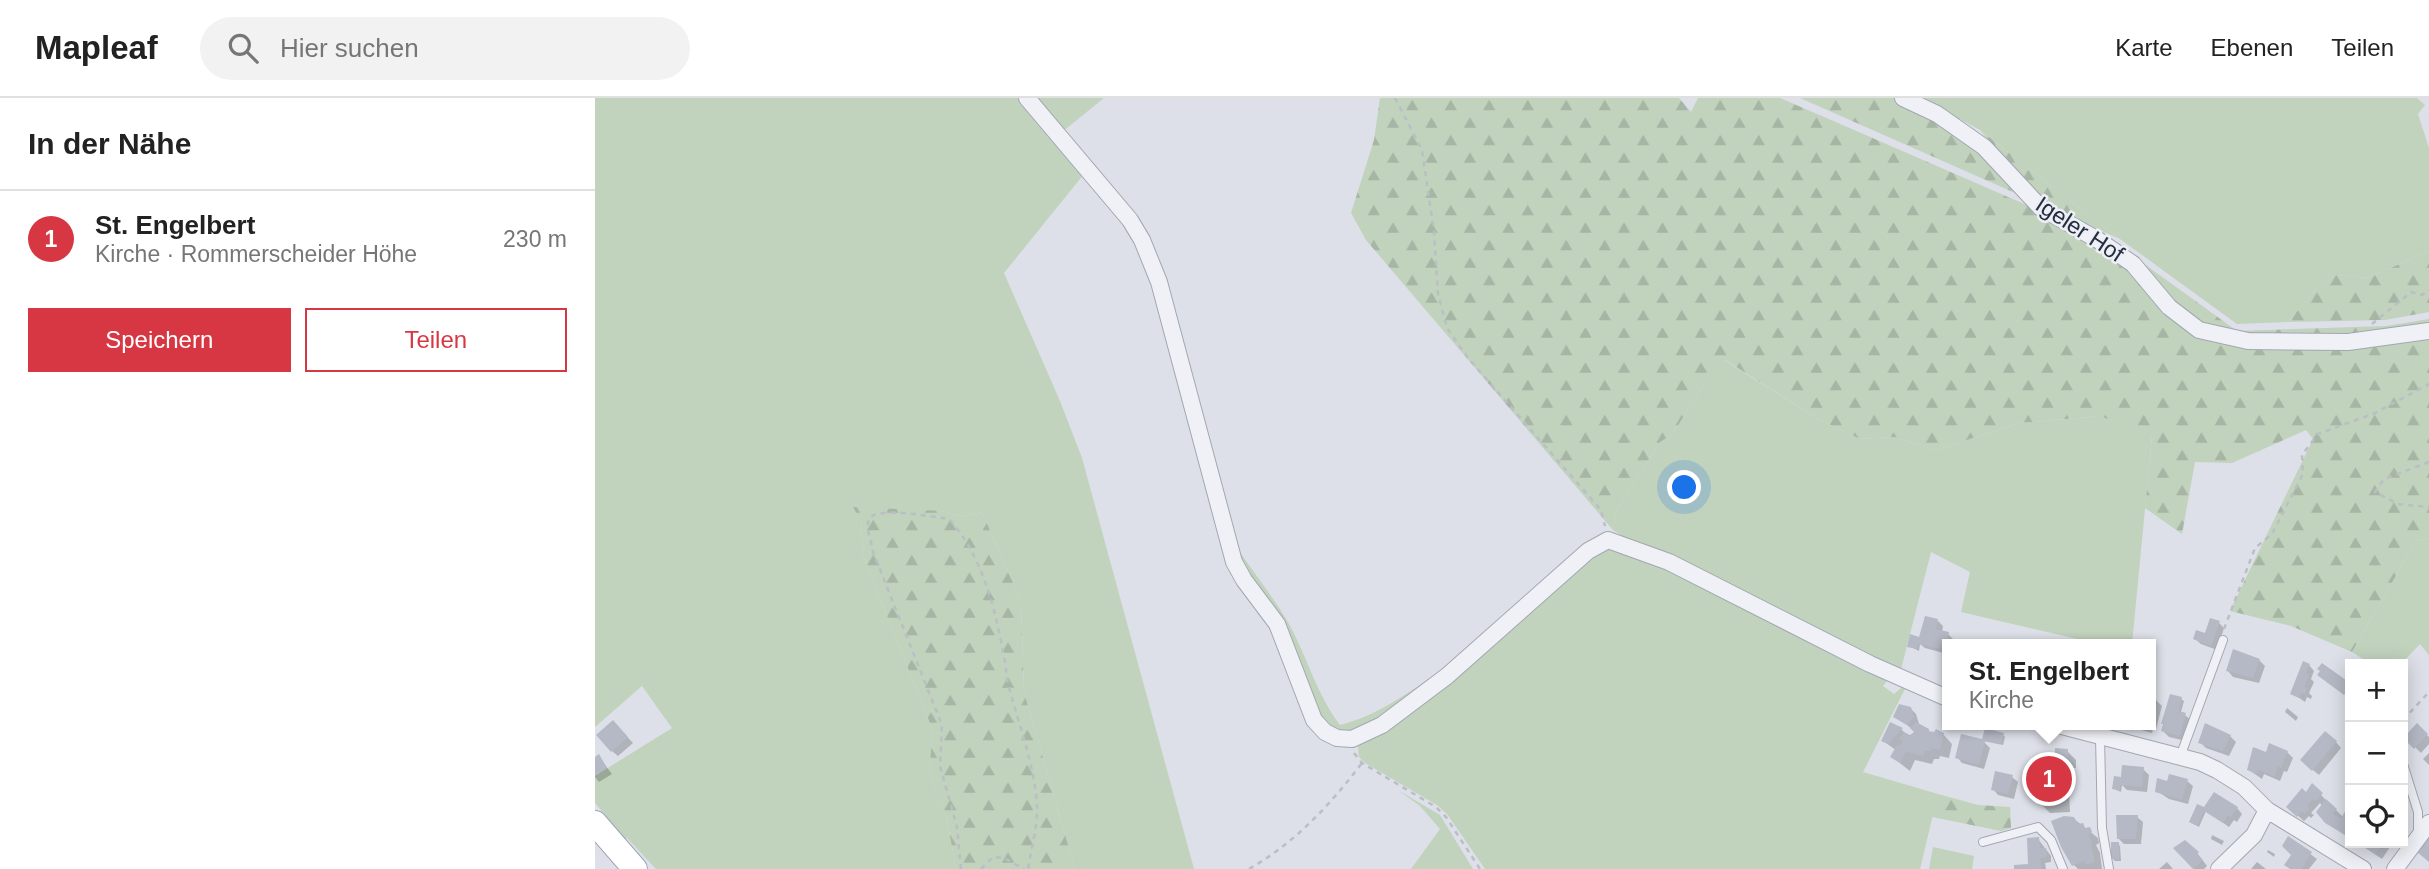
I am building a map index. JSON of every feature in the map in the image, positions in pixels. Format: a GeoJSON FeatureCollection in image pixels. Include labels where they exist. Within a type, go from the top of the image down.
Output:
{"type":"FeatureCollection","features":[{"type":"Feature","properties":{"kind":"main road"},"geometry":{"type":"LineString","coordinates":[[595,823],[635,869]]}},
{"type":"Feature","properties":{"kind":"street"},"geometry":{"type":"LineString","coordinates":[[1027,98],[1113,198],[1142,240],[1159,282],[1234,562],[1277,624],[1314,720],[1325,732],[1337,738],[1352,739],[1382,725],[1447,677],[1588,551],[1608,540],[1669,562],[1870,664],[1942,695]]}},
{"type":"Feature","properties":{"kind":"street","name":"Igeler Hof"},"geometry":{"type":"LineString","coordinates":[[1903,98],[1937,114],[1984,147],[2042,208],[2133,264],[2169,307],[2199,330],[2248,341],[2348,342],[2429,331]]}},
{"type":"Feature","properties":{"kind":"street"},"geometry":{"type":"LineString","coordinates":[[2076,730],[2180,757],[2217,770],[2244,787],[2267,810],[2363,869]]}},
{"type":"Feature","properties":{"kind":"street"},"geometry":{"type":"LineString","coordinates":[[2219,869],[2254,835],[2267,810]]}},
{"type":"Feature","properties":{"kind":"street"},"geometry":{"type":"LineString","coordinates":[[2395,869],[2424,829]]}},
{"type":"Feature","properties":{"kind":"lane"},"geometry":{"type":"LineString","coordinates":[[2180,757],[2223,640]]}},
{"type":"Feature","properties":{"kind":"lane"},"geometry":{"type":"LineString","coordinates":[[2100,737],[2102,828],[2109,869]]}},
{"type":"Feature","properties":{"kind":"lane"},"geometry":{"type":"LineString","coordinates":[[2408,779],[2424,829]]}},
{"type":"Feature","properties":{"kind":"lane"},"geometry":{"type":"LineString","coordinates":[[1983,842],[2038,827],[2051,839],[2063,869]]}},
{"type":"Feature","properties":{"kind":"path"},"geometry":{"type":"LineString","coordinates":[[1395,98],[1422,150],[1434,232],[1439,295],[1447,328],[1468,358],[1601,510],[1608,540]]}},
{"type":"Feature","properties":{"kind":"path"},"geometry":{"type":"LineString","coordinates":[[2348,342],[2410,292],[2422,295],[2429,290]]}},
{"type":"Feature","properties":{"kind":"path"},"geometry":{"type":"LineString","coordinates":[[2223,640],[2228,617],[2255,548],[2272,534],[2303,474],[2302,455],[2318,435],[2375,413],[2429,384]]}},
{"type":"Feature","properties":{"kind":"path"},"geometry":{"type":"LineString","coordinates":[[2429,462],[2384,479],[2375,492],[2398,504],[2429,508]]}},
{"type":"Feature","properties":{"kind":"path"},"geometry":{"type":"LineString","coordinates":[[961,869],[957,827],[940,766],[942,725],[873,552],[867,523],[874,513],[949,519],[978,563],[988,592],[1007,677],[1026,740],[1035,782],[1037,809],[1026,869],[1004,858],[993,857],[981,869]]}},
{"type":"Feature","properties":{"kind":"path"},"geometry":{"type":"LineString","coordinates":[[2408,715],[2429,692]]}},
{"type":"Feature","properties":{"kind":"path"},"geometry":{"type":"LineString","coordinates":[[1249,869],[1287,845],[1308,827],[1362,763],[1436,807],[1446,817],[1480,869]]}},
{"type":"Feature","properties":{"kind":"green space"},"geometry":{"type":"Polygon","coordinates":[[[595,98],[1020,98],[1084,174],[1004,273],[1082,458],[1194,869],[1075,869],[1024,692],[1021,601],[982,512],[962,517],[943,511],[861,521],[863,556],[933,731],[929,771],[947,820],[956,869],[656,869],[627,838],[625,839],[595,803],[595,776],[672,728],[642,686],[595,727],[595,98]]]}},
{"type":"Feature","properties":{"kind":"green space"},"geometry":{"type":"Polygon","coordinates":[[[1033,98],[1104,98],[1062,132],[1033,98]]]}},
{"type":"Feature","properties":{"kind":"green space"},"geometry":{"type":"Polygon","coordinates":[[[1380,98],[1679,98],[1691,112],[1698,98],[1780,98],[2038,210],[2107,247],[2170,317],[2193,334],[2248,337],[2191,324],[2118,245],[2237,331],[2386,326],[2429,319],[2429,538],[2416,541],[2352,652],[2291,626],[2230,611],[2313,439],[2306,430],[2232,463],[2195,462],[2182,534],[2145,508],[2152,437],[2100,416],[2019,423],[1936,450],[1894,437],[1860,439],[1820,420],[1725,360],[1701,389],[1672,435],[1660,442],[1616,512],[1613,530],[1366,240],[1351,213],[1374,140],[1380,98]]]}},
{"type":"Feature","properties":{"kind":"green space"},"geometry":{"type":"Polygon","coordinates":[[[1800,98],[1894,98],[1975,141],[2022,196],[1800,98]]]}},
{"type":"Feature","properties":{"kind":"green space"},"geometry":{"type":"Polygon","coordinates":[[[1920,98],[2417,98],[2425,105],[2418,114],[2429,148],[2429,251],[2368,278],[2336,275],[2316,289],[2288,322],[2237,324],[2120,239],[1980,130],[1920,98]]]}},
{"type":"Feature","properties":{"kind":"green space"},"geometry":{"type":"Polygon","coordinates":[[[1980,130],[2120,239],[2042,205],[1980,130]]]}},
{"type":"Feature","properties":{"kind":"green space"},"geometry":{"type":"Polygon","coordinates":[[[2429,251],[2429,312],[2385,320],[2288,322],[2316,289],[2336,275],[2368,278],[2429,251]]]}},
{"type":"Feature","properties":{"kind":"green space"},"geometry":{"type":"Polygon","coordinates":[[[1724,360],[1820,420],[1860,439],[1894,437],[1936,450],[2019,423],[2100,416],[2152,436],[2132,639],[2077,639],[1961,612],[1970,572],[1931,552],[1900,673],[1642,549],[1613,530],[1616,512],[1660,442],[1672,435],[1701,389],[1724,360]]]}},
{"type":"Feature","properties":{"kind":"green space"},"geometry":{"type":"Polygon","coordinates":[[[853,507],[943,511],[962,517],[982,512],[1021,601],[1024,692],[1075,869],[956,869],[947,820],[929,771],[933,731],[863,556],[861,521],[853,507]]]}},
{"type":"Feature","properties":{"kind":"green space"},"geometry":{"type":"Polygon","coordinates":[[[2429,538],[2429,655],[2420,644],[2406,659],[2363,659],[2352,652],[2416,541],[2429,538]]]}},
{"type":"Feature","properties":{"kind":"green space"},"geometry":{"type":"Polygon","coordinates":[[[1232,539],[1289,624],[1325,701],[1340,725],[1378,710],[1436,674],[1376,724],[1348,733],[1332,730],[1317,711],[1250,581],[1232,539]]]}},
{"type":"Feature","properties":{"kind":"green space"},"geometry":{"type":"Polygon","coordinates":[[[1611,549],[1631,553],[1668,569],[1889,678],[1883,686],[1894,694],[1906,687],[1863,772],[1938,794],[1920,869],[1485,869],[1447,814],[1437,805],[1359,757],[1358,746],[1384,731],[1596,553],[1611,549]]]}},
{"type":"Feature","properties":{"kind":"green space"},"geometry":{"type":"Polygon","coordinates":[[[1398,790],[1440,815],[1473,869],[1411,869],[1440,829],[1420,806],[1398,790]]]}},
{"type":"Feature","properties":{"kind":"green space"},"geometry":{"type":"Polygon","coordinates":[[[1938,794],[1978,805],[2010,807],[2011,828],[2001,831],[1932,817],[1938,794]]]}},
{"type":"Feature","properties":{"kind":"green space"},"geometry":{"type":"Polygon","coordinates":[[[1933,847],[1974,856],[1972,869],[1929,869],[1933,847]]]}},
{"type":"Feature","properties":{"kind":"building"},"geometry":{"type":"Polygon","coordinates":[[[1925,616],[1938,619],[1936,629],[1949,632],[1947,639],[1942,639],[1942,649],[1918,644],[1917,649],[1907,647],[1910,634],[1919,637],[1925,616]]]}},
{"type":"Feature","properties":{"kind":"building"},"geometry":{"type":"Polygon","coordinates":[[[2210,618],[2220,621],[2211,646],[2193,639],[2196,630],[2205,633],[2210,618]]]}},
{"type":"Feature","properties":{"kind":"building"},"geometry":{"type":"Polygon","coordinates":[[[2233,649],[2260,659],[2253,678],[2226,671],[2233,649]]]}},
{"type":"Feature","properties":{"kind":"building"},"geometry":{"type":"Polygon","coordinates":[[[2303,661],[2310,664],[2306,673],[2309,675],[2304,687],[2307,688],[2305,694],[2301,693],[2299,698],[2290,694],[2303,661]]]}},
{"type":"Feature","properties":{"kind":"building"},"geometry":{"type":"Polygon","coordinates":[[[2322,663],[2345,679],[2344,695],[2317,675],[2320,671],[2317,669],[2322,663]]]}},
{"type":"Feature","properties":{"kind":"building"},"geometry":{"type":"Polygon","coordinates":[[[2170,694],[2182,697],[2179,711],[2186,713],[2180,736],[2161,731],[2170,694]]]}},
{"type":"Feature","properties":{"kind":"building"},"geometry":{"type":"Polygon","coordinates":[[[1899,704],[1911,707],[1914,717],[1907,725],[1893,717],[1899,704]]]}},
{"type":"Feature","properties":{"kind":"building"},"geometry":{"type":"Polygon","coordinates":[[[613,720],[628,737],[611,752],[596,735],[613,720]]]}},
{"type":"Feature","properties":{"kind":"building"},"geometry":{"type":"Polygon","coordinates":[[[1890,722],[1903,728],[1888,744],[1881,741],[1890,722]]]}},
{"type":"Feature","properties":{"kind":"building"},"geometry":{"type":"Polygon","coordinates":[[[1916,722],[1929,731],[1934,732],[1936,729],[1944,733],[1940,750],[1931,748],[1931,751],[1925,751],[1923,756],[1906,752],[1900,763],[1890,757],[1897,745],[1903,741],[1899,738],[1904,732],[1910,735],[1914,732],[1910,728],[1916,722]]]}},
{"type":"Feature","properties":{"kind":"building"},"geometry":{"type":"Polygon","coordinates":[[[2205,723],[2231,735],[2223,751],[2198,743],[2205,723]]]}},
{"type":"Feature","properties":{"kind":"building"},"geometry":{"type":"Polygon","coordinates":[[[2417,723],[2428,734],[2414,749],[2408,743],[2408,733],[2417,723]]]}},
{"type":"Feature","properties":{"kind":"building"},"geometry":{"type":"Polygon","coordinates":[[[1984,730],[2004,733],[2001,744],[1985,741],[1979,765],[1955,758],[1961,734],[1982,739],[1984,730]]]}},
{"type":"Feature","properties":{"kind":"building"},"geometry":{"type":"Polygon","coordinates":[[[2325,731],[2337,741],[2312,771],[2300,760],[2325,731]]]}},
{"type":"Feature","properties":{"kind":"building"},"geometry":{"type":"Polygon","coordinates":[[[2269,743],[2288,751],[2281,768],[2278,766],[2274,776],[2258,770],[2257,774],[2247,770],[2253,747],[2266,752],[2269,743]]]}},
{"type":"Feature","properties":{"kind":"building"},"geometry":{"type":"Polygon","coordinates":[[[2055,748],[2068,749],[2068,760],[2060,760],[2062,804],[2039,805],[2037,759],[2054,759],[2055,748]]]}},
{"type":"Feature","properties":{"kind":"building"},"geometry":{"type":"Polygon","coordinates":[[[599,754],[607,768],[595,776],[595,757],[599,754]]]}},
{"type":"Feature","properties":{"kind":"building"},"geometry":{"type":"Polygon","coordinates":[[[2122,765],[2144,767],[2142,787],[2120,785],[2120,790],[2112,789],[2114,776],[2121,777],[2122,765]]]}},
{"type":"Feature","properties":{"kind":"building"},"geometry":{"type":"Polygon","coordinates":[[[1995,771],[2013,775],[2008,794],[1991,790],[1995,771]]]}},
{"type":"Feature","properties":{"kind":"building"},"geometry":{"type":"Polygon","coordinates":[[[2169,774],[2188,779],[2182,800],[2155,792],[2157,778],[2167,781],[2169,774]]]}},
{"type":"Feature","properties":{"kind":"building"},"geometry":{"type":"Polygon","coordinates":[[[2312,783],[2323,793],[2316,801],[2313,799],[2308,804],[2309,808],[2305,814],[2302,811],[2297,817],[2286,807],[2302,788],[2306,792],[2312,783]]]}},
{"type":"Feature","properties":{"kind":"building"},"geometry":{"type":"Polygon","coordinates":[[[2214,792],[2238,807],[2231,817],[2228,815],[2223,823],[2204,811],[2197,826],[2189,822],[2197,804],[2204,807],[2214,792]]]}},
{"type":"Feature","properties":{"kind":"building"},"geometry":{"type":"Polygon","coordinates":[[[2326,799],[2337,809],[2333,814],[2341,818],[2345,812],[2345,835],[2325,823],[2316,812],[2326,799]]]}},
{"type":"Feature","properties":{"kind":"building"},"geometry":{"type":"Polygon","coordinates":[[[2116,815],[2138,815],[2136,839],[2117,839],[2116,815]]]}},
{"type":"Feature","properties":{"kind":"building"},"geometry":{"type":"Polygon","coordinates":[[[2064,816],[2074,817],[2078,824],[2083,823],[2085,828],[2090,827],[2092,832],[2089,835],[2095,862],[2086,865],[2084,861],[2072,866],[2051,821],[2064,816]]]}},
{"type":"Feature","properties":{"kind":"building"},"geometry":{"type":"Polygon","coordinates":[[[2288,836],[2312,852],[2302,869],[2290,869],[2284,865],[2291,855],[2282,846],[2288,836]]]}},
{"type":"Feature","properties":{"kind":"building"},"geometry":{"type":"Polygon","coordinates":[[[2429,836],[2429,862],[2417,852],[2429,836]]]}},
{"type":"Feature","properties":{"kind":"building"},"geometry":{"type":"Polygon","coordinates":[[[2039,837],[2040,848],[2046,848],[2047,857],[2040,858],[2042,869],[2014,869],[2014,865],[2028,864],[2027,838],[2039,837]]]}},
{"type":"Feature","properties":{"kind":"building"},"geometry":{"type":"Polygon","coordinates":[[[2185,840],[2199,852],[2197,854],[2203,860],[2193,869],[2173,848],[2185,840]]]}},
{"type":"Feature","properties":{"kind":"building"},"geometry":{"type":"Polygon","coordinates":[[[2111,842],[2119,842],[2119,859],[2111,859],[2111,842]]]}},
{"type":"Feature","properties":{"kind":"building"},"geometry":{"type":"Polygon","coordinates":[[[2366,848],[2379,848],[2375,854],[2366,848]]]}},
{"type":"Feature","properties":{"kind":"place","name":"St. Engelbert"},"geometry":{"type":"Point","coordinates":[2049,779]}}]}
